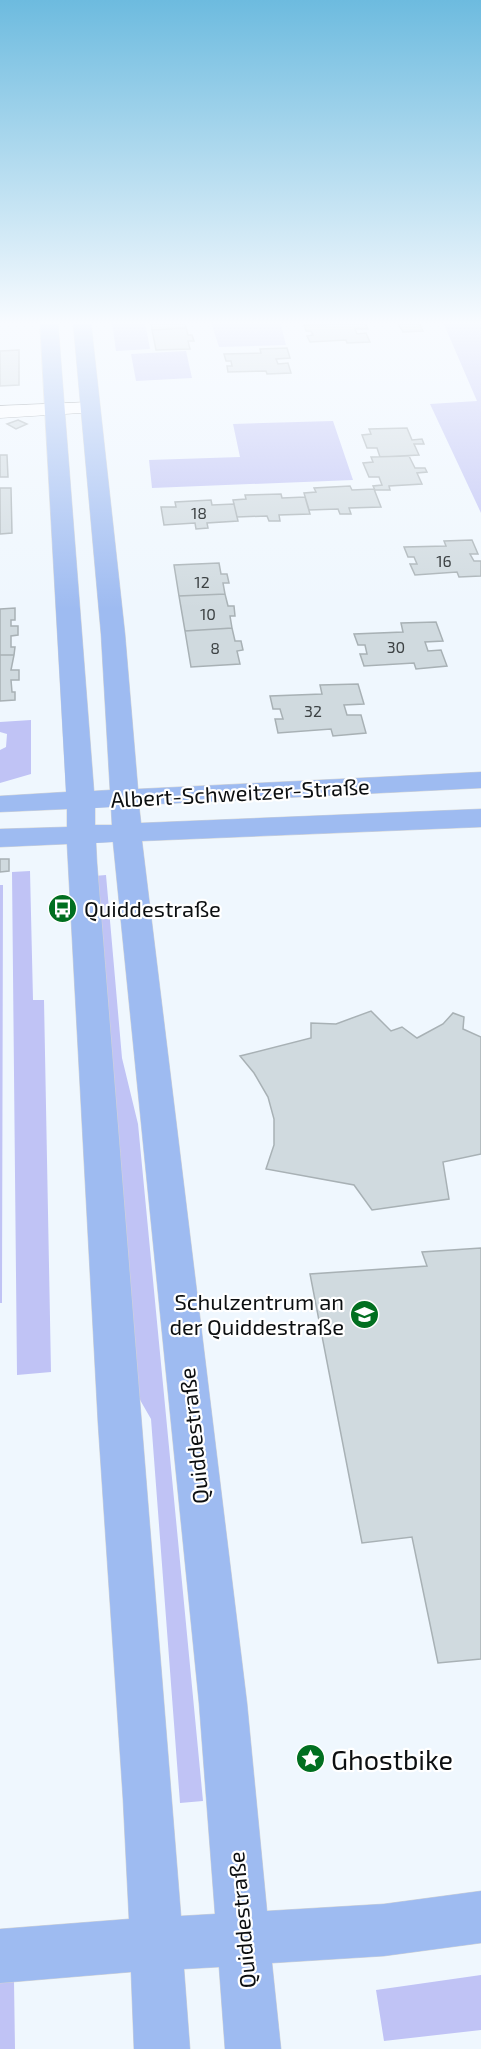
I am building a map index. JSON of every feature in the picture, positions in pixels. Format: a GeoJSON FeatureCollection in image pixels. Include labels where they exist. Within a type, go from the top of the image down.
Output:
{"type":"FeatureCollection","features":[{"type":"Feature","properties":{"kind":"main road"},"geometry":{"type":"LineString","coordinates":[[56,418],[119,1423],[148,1799],[162,2049]]}},
{"type":"Feature","properties":{"kind":"main road","name":"Quiddestraße"},"geometry":{"type":"LineString","coordinates":[[91,418],[114,634],[141,976],[223,1703],[253,2049]]}},
{"type":"Feature","properties":{"kind":"main road","name":"Albert-Schweitzer-Straße"},"geometry":{"type":"LineString","coordinates":[[0,804],[481,780]]}},
{"type":"Feature","properties":{"kind":"main road","name":"Albert-Schweitzer-Straße"},"geometry":{"type":"LineString","coordinates":[[0,838],[481,818]]}},
{"type":"Feature","properties":{"kind":"main road"},"geometry":{"type":"LineString","coordinates":[[0,1956],[58,1950],[384,1930],[481,1917]]}},
{"type":"Feature","properties":{"kind":"shaded area"},"geometry":{"type":"Polygon","coordinates":[[[436,418],[481,418],[481,513],[436,418]]]}},
{"type":"Feature","properties":{"kind":"shaded area"},"geometry":{"type":"Polygon","coordinates":[[[333,421],[353,480],[152,488],[149,460],[240,457],[233,424],[333,421]]]}},
{"type":"Feature","properties":{"kind":"shaded area"},"geometry":{"type":"Polygon","coordinates":[[[31,720],[31,774],[0,783],[0,750],[6,747],[7,734],[0,732],[0,722],[31,720]]]}},
{"type":"Feature","properties":{"kind":"shaded area"},"geometry":{"type":"Polygon","coordinates":[[[30,871],[33,1000],[44,1000],[51,1372],[17,1375],[12,872],[30,871]]]}},
{"type":"Feature","properties":{"kind":"shaded area"},"geometry":{"type":"Polygon","coordinates":[[[106,875],[122,1058],[138,1124],[203,1801],[180,1803],[151,1419],[128,1379],[94,876],[106,875]]]}},
{"type":"Feature","properties":{"kind":"shaded area"},"geometry":{"type":"Polygon","coordinates":[[[0,885],[3,885],[2,1303],[0,1303],[0,885]]]}},
{"type":"Feature","properties":{"kind":"shaded area"},"geometry":{"type":"Polygon","coordinates":[[[481,1975],[481,2030],[384,2041],[376,1990],[481,1975]]]}},
{"type":"Feature","properties":{"kind":"shaded area"},"geometry":{"type":"Polygon","coordinates":[[[14,1981],[15,2049],[0,2049],[0,1982],[14,1981]]]}},
{"type":"Feature","properties":{"kind":"building"},"geometry":{"type":"Polygon","coordinates":[[[18,420],[27,424],[16,429],[7,424],[18,420]]]}},
{"type":"Feature","properties":{"kind":"building"},"geometry":{"type":"Polygon","coordinates":[[[407,428],[412,440],[422,439],[424,444],[414,444],[419,455],[380,457],[377,448],[367,448],[362,435],[371,434],[369,429],[407,428]]]}},
{"type":"Feature","properties":{"kind":"building"},"geometry":{"type":"Polygon","coordinates":[[[0,455],[7,455],[8,477],[0,477],[0,455]]]}},
{"type":"Feature","properties":{"kind":"building"},"geometry":{"type":"Polygon","coordinates":[[[409,456],[415,468],[425,468],[427,472],[417,473],[422,484],[389,486],[390,490],[375,490],[373,486],[382,485],[379,477],[369,477],[363,463],[373,462],[371,457],[409,456]]]}},
{"type":"Feature","properties":{"kind":"building"},"geometry":{"type":"Polygon","coordinates":[[[350,486],[352,490],[374,489],[381,507],[349,508],[351,514],[340,514],[338,509],[309,510],[304,493],[316,492],[314,488],[350,486]]]}},
{"type":"Feature","properties":{"kind":"building"},"geometry":{"type":"Polygon","coordinates":[[[0,488],[11,488],[12,533],[0,534],[0,488]]]}},
{"type":"Feature","properties":{"kind":"building"},"geometry":{"type":"Polygon","coordinates":[[[281,494],[282,498],[305,497],[310,514],[279,515],[280,521],[269,521],[267,516],[237,517],[233,500],[246,499],[245,495],[281,494]]]}},
{"type":"Feature","properties":{"kind":"building"},"geometry":{"type":"Polygon","coordinates":[[[211,500],[212,505],[234,504],[238,521],[207,523],[208,528],[196,529],[195,523],[164,525],[161,507],[176,507],[175,502],[211,500]]]}},
{"type":"Feature","properties":{"kind":"building"},"geometry":{"type":"Polygon","coordinates":[[[472,540],[478,554],[470,554],[474,561],[481,561],[481,576],[459,577],[457,572],[415,575],[410,564],[417,564],[414,557],[408,557],[404,547],[446,546],[444,541],[472,540]]]}},
{"type":"Feature","properties":{"kind":"building"},"geometry":{"type":"Polygon","coordinates":[[[219,563],[221,574],[227,574],[229,583],[223,583],[225,594],[179,596],[174,565],[219,563]]]}},
{"type":"Feature","properties":{"kind":"building"},"geometry":{"type":"Polygon","coordinates":[[[225,594],[228,606],[234,606],[235,616],[230,616],[232,628],[185,631],[179,596],[225,594]]]}},
{"type":"Feature","properties":{"kind":"building"},"geometry":{"type":"Polygon","coordinates":[[[15,608],[15,620],[11,620],[11,626],[18,626],[18,635],[11,636],[11,647],[15,647],[14,655],[0,655],[0,609],[15,608]]]}},
{"type":"Feature","properties":{"kind":"building"},"geometry":{"type":"Polygon","coordinates":[[[436,622],[443,641],[425,642],[428,651],[441,650],[447,666],[416,669],[414,663],[364,666],[360,654],[367,654],[365,645],[358,645],[354,634],[403,632],[401,623],[436,622]]]}},
{"type":"Feature","properties":{"kind":"building"},"geometry":{"type":"Polygon","coordinates":[[[232,628],[235,641],[241,641],[243,650],[237,651],[240,664],[191,667],[185,631],[232,628]]]}},
{"type":"Feature","properties":{"kind":"building"},"geometry":{"type":"Polygon","coordinates":[[[0,655],[14,655],[11,670],[19,670],[19,680],[11,680],[15,700],[0,701],[0,655]]]}},
{"type":"Feature","properties":{"kind":"building"},"geometry":{"type":"Polygon","coordinates":[[[358,684],[364,704],[344,705],[347,715],[361,715],[366,733],[333,736],[331,729],[278,733],[275,719],[283,719],[280,709],[273,709],[270,696],[322,694],[320,685],[358,684]]]}},
{"type":"Feature","properties":{"kind":"building"},"geometry":{"type":"Polygon","coordinates":[[[0,859],[9,859],[9,871],[0,872],[0,859]]]}},
{"type":"Feature","properties":{"kind":"building"},"geometry":{"type":"Polygon","coordinates":[[[371,1011],[391,1031],[402,1027],[417,1038],[443,1024],[453,1013],[464,1017],[463,1029],[481,1037],[481,1154],[443,1162],[449,1199],[372,1210],[354,1185],[266,1169],[274,1145],[274,1119],[268,1097],[254,1073],[240,1056],[311,1038],[311,1023],[336,1024],[371,1011]]]}},
{"type":"Feature","properties":{"kind":"building"},"geometry":{"type":"Polygon","coordinates":[[[481,1248],[481,1659],[438,1663],[412,1537],[362,1543],[310,1274],[427,1266],[422,1252],[481,1248]]]}},
{"type":"Feature","properties":{"kind":"place","name":"Quiddestraße"},"geometry":{"type":"Point","coordinates":[63,908]}},
{"type":"Feature","properties":{"kind":"place","name":"Schulzentrum an der Quiddestraße"},"geometry":{"type":"Point","coordinates":[365,1314]}},
{"type":"Feature","properties":{"kind":"place","name":"Ghostbike"},"geometry":{"type":"Point","coordinates":[310,1759]}}]}
